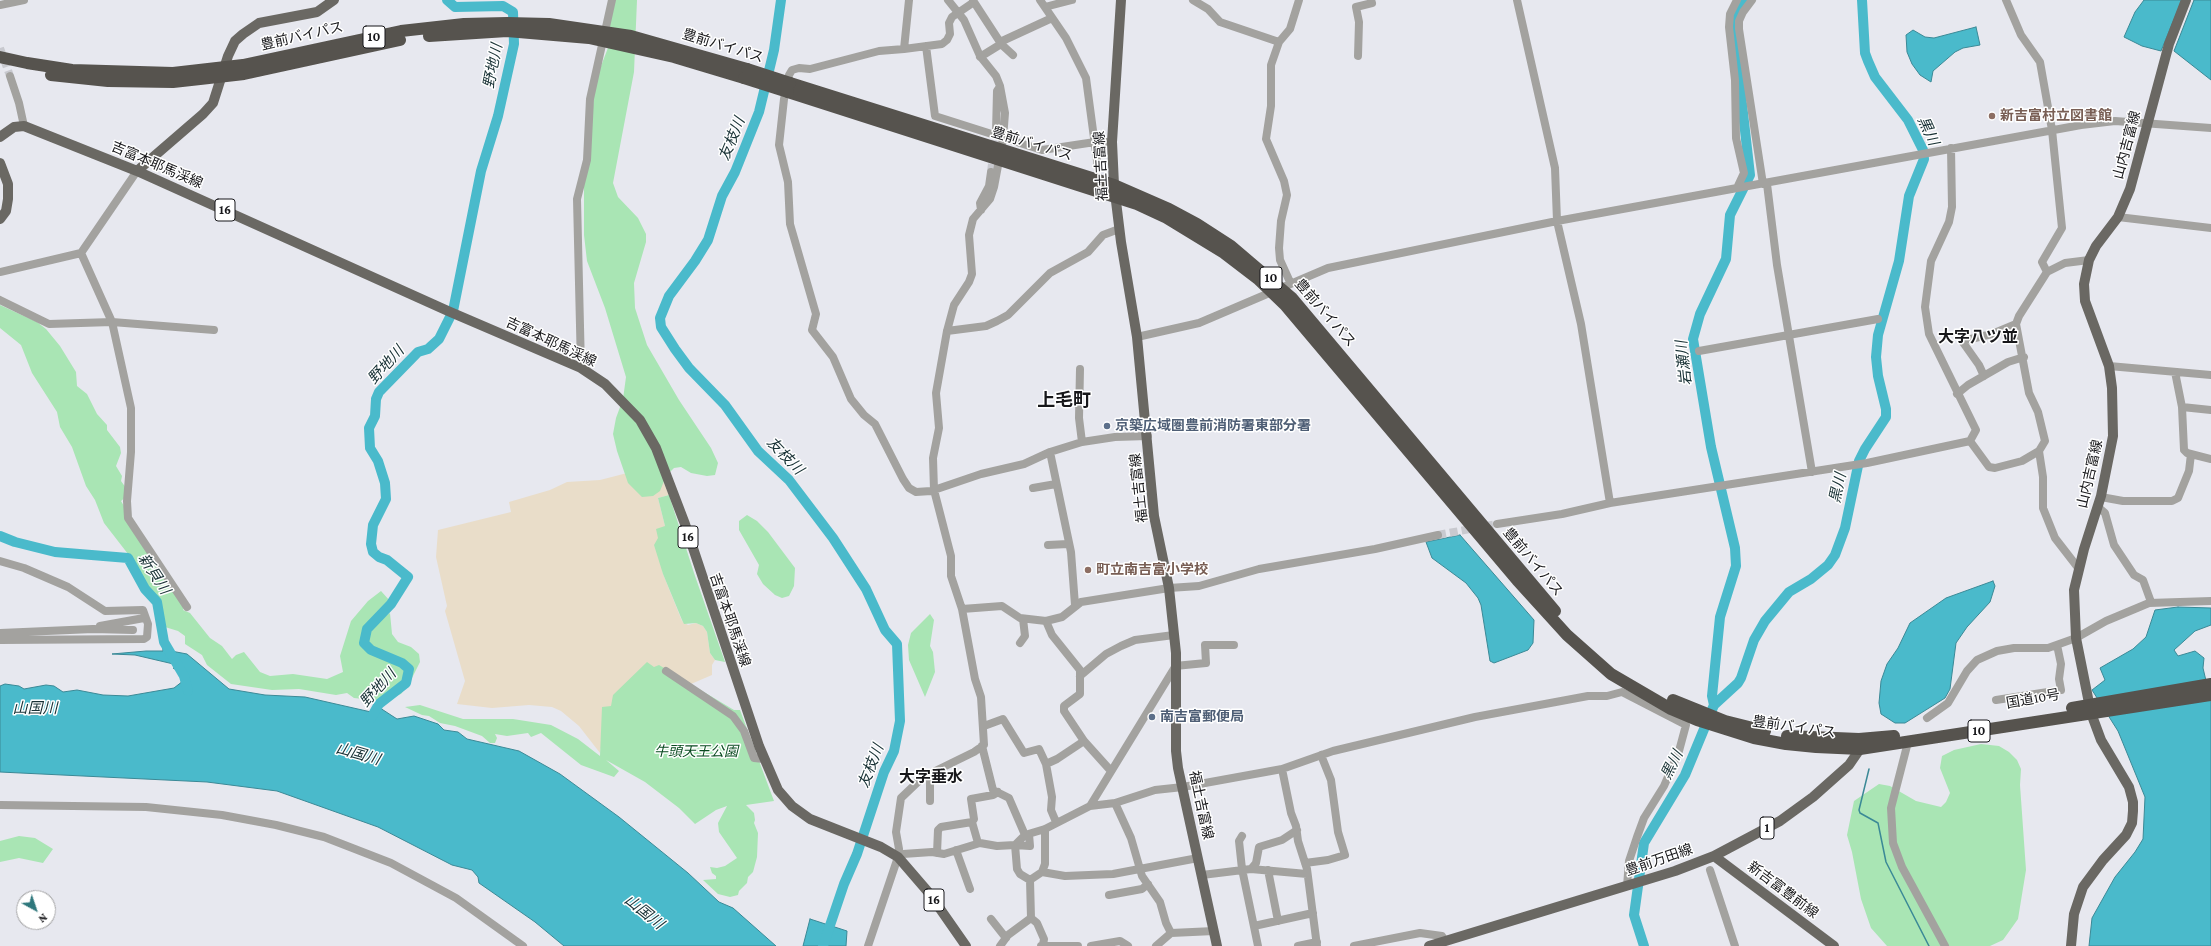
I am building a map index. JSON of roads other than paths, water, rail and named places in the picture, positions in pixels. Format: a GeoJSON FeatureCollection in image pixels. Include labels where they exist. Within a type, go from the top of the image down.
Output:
{"type":"FeatureCollection","features":[{"type":"Feature","properties":{"kind":"highway","name":"豊前バイパス"},"geometry":{"type":"LineString","coordinates":[[0,65],[71,78],[108,81],[173,82],[223,72],[306,61],[402,40],[433,35],[507,32],[605,36],[674,57],[745,74],[1001,149],[1114,185],[1169,208],[1197,224],[1231,246],[1280,286],[1341,369],[1542,608],[1567,635],[1614,671],[1671,708],[1786,744],[1816,747],[1860,744]]}},
{"type":"Feature","properties":{"kind":"highway","name":"豊前バイパス"},"geometry":{"type":"LineString","coordinates":[[0,57],[72,70],[173,73],[223,72]]}},
{"type":"Feature","properties":{"kind":"highway","name":"豊前バイパス"},"geometry":{"type":"LineString","coordinates":[[1001,149],[1081,185],[1144,208],[1193,232],[1224,253],[1280,286]]}},
{"type":"Feature","properties":{"kind":"highway","name":"国道10号"},"geometry":{"type":"LineString","coordinates":[[1860,744],[1908,742],[2093,708],[2211,684]]}},
{"type":"Feature","properties":{"kind":"highway","name":"国道10号"},"geometry":{"type":"LineString","coordinates":[[1860,744],[1909,735],[2093,708],[2211,695]]}},
{"type":"Feature","properties":{"kind":"main road"},"geometry":{"type":"LineString","coordinates":[[137,170],[204,114],[213,103],[235,41],[259,23],[317,12],[334,0]]}},
{"type":"Feature","properties":{"kind":"main road","name":"福土吉富線"},"geometry":{"type":"LineString","coordinates":[[1121,0],[1112,142],[1114,185],[1119,229],[1137,337],[1148,436],[1154,516],[1169,588],[1174,635],[1176,751],[1217,946]]}},
{"type":"Feature","properties":{"kind":"main road","name":"山内吉富線"},"geometry":{"type":"LineString","coordinates":[[2071,946],[2074,914],[2084,886],[2103,860],[2126,835],[2132,823],[2133,802],[2129,787],[2102,740],[2076,638],[2074,590],[2099,502],[2113,436],[2112,388],[2109,366],[2085,301],[2084,284],[2089,260],[2096,246],[2118,217],[2130,189],[2169,44],[2186,0]]}},
{"type":"Feature","properties":{"kind":"main road"},"geometry":{"type":"LineString","coordinates":[[0,137],[14,127],[24,126]]}},
{"type":"Feature","properties":{"kind":"main road","name":"吉富本耶馬渓線"},"geometry":{"type":"LineString","coordinates":[[24,126],[137,170],[448,311],[581,368],[605,384],[640,420],[656,448],[684,524],[730,663],[764,759],[775,785],[787,801],[804,815],[824,825],[881,847],[898,857],[929,893],[966,946]]}},
{"type":"Feature","properties":{"kind":"main road"},"geometry":{"type":"LineString","coordinates":[[0,163],[8,184],[6,211],[0,219]]}},
{"type":"Feature","properties":{"kind":"main road","name":"豊前万田線"},"geometry":{"type":"LineString","coordinates":[[1428,946],[1646,880],[1714,856],[1780,821],[1813,797],[1849,765],[1860,744]]}},
{"type":"Feature","properties":{"kind":"main road","name":"新吉富豊前線"},"geometry":{"type":"LineString","coordinates":[[1714,856],[1834,946]]}},
{"type":"Feature","properties":{"kind":"street"},"geometry":{"type":"LineString","coordinates":[[0,5],[24,0]]}},
{"type":"Feature","properties":{"kind":"street"},"geometry":{"type":"LineString","coordinates":[[581,368],[577,199],[587,160],[590,99],[612,0]]}},
{"type":"Feature","properties":{"kind":"street"},"geometry":{"type":"LineString","coordinates":[[904,49],[909,0]]}},
{"type":"Feature","properties":{"kind":"street"},"geometry":{"type":"LineString","coordinates":[[898,857],[903,854],[944,854],[978,844],[1030,846],[1027,834],[1009,798],[993,790],[982,746],[984,745],[984,726],[982,697],[975,679],[962,609],[951,576],[951,556],[934,490],[932,458],[938,428],[936,393],[947,331],[954,305],[969,282],[972,274],[969,235],[974,219],[990,199],[994,187],[1001,149],[1005,113],[1000,86],[996,76],[980,56],[964,20],[948,0]]}},
{"type":"Feature","properties":{"kind":"street"},"geometry":{"type":"LineString","coordinates":[[1072,0],[1043,4],[1066,38],[1086,78],[1098,168]]}},
{"type":"Feature","properties":{"kind":"street"},"geometry":{"type":"LineString","coordinates":[[1193,0],[1208,9],[1220,22],[1279,42]]}},
{"type":"Feature","properties":{"kind":"street"},"geometry":{"type":"LineString","coordinates":[[1280,286],[1280,260],[1278,248],[1281,221],[1287,195],[1284,181],[1266,139],[1271,106],[1271,64],[1279,42],[1290,29],[1299,0]]}},
{"type":"Feature","properties":{"kind":"street"},"geometry":{"type":"LineString","coordinates":[[1358,56],[1359,22],[1356,7],[1372,3],[1371,0]]}},
{"type":"Feature","properties":{"kind":"street"},"geometry":{"type":"LineString","coordinates":[[1517,0],[1555,168],[1557,221],[1581,324],[1610,503]]}},
{"type":"Feature","properties":{"kind":"street"},"geometry":{"type":"LineString","coordinates":[[1738,0],[1730,14],[1729,27],[1735,80],[1736,138],[1744,173],[1739,188]]}},
{"type":"Feature","properties":{"kind":"street"},"geometry":{"type":"LineString","coordinates":[[1752,0],[1742,12],[1739,22],[1739,29],[1812,472]]}},
{"type":"Feature","properties":{"kind":"street"},"geometry":{"type":"LineString","coordinates":[[2006,0],[2021,35],[2040,62],[2052,130],[2062,228],[2042,262],[2047,272]]}},
{"type":"Feature","properties":{"kind":"street"},"geometry":{"type":"LineString","coordinates":[[1013,55],[1001,43],[974,1],[958,11],[952,17],[949,23],[950,34],[947,40],[942,44],[879,51],[810,69],[792,70],[789,75],[784,99],[779,144],[788,182],[790,224],[816,314],[812,330],[833,357],[851,399],[875,424],[909,488],[922,493],[981,474],[1024,464],[1050,452],[1082,442],[1115,437],[1148,436]]}},
{"type":"Feature","properties":{"kind":"street"},"geometry":{"type":"LineString","coordinates":[[980,56],[1001,43],[1052,18]]}},
{"type":"Feature","properties":{"kind":"street"},"geometry":{"type":"LineString","coordinates":[[926,46],[935,116],[1001,149],[1042,150],[1095,142],[1112,142]]}},
{"type":"Feature","properties":{"kind":"street"},"geometry":{"type":"LineString","coordinates":[[10,76],[19,103],[24,126]]}},
{"type":"Feature","properties":{"kind":"street"},"geometry":{"type":"LineString","coordinates":[[996,132],[996,92],[1000,86]]}},
{"type":"Feature","properties":{"kind":"street"},"geometry":{"type":"LineString","coordinates":[[1137,337],[1199,323],[1248,302],[1280,286],[1328,268],[1557,221],[1765,184],[1951,148],[2052,130],[2115,121],[2211,128]]}},
{"type":"Feature","properties":{"kind":"street"},"geometry":{"type":"LineString","coordinates":[[1497,524],[1562,514],[1610,503],[1867,463],[1970,441],[1976,430],[1957,394],[1944,362],[1929,334],[1925,307],[1931,260],[1949,222],[1952,206],[1951,148]]}},
{"type":"Feature","properties":{"kind":"street"},"geometry":{"type":"LineString","coordinates":[[0,272],[81,253],[137,170]]}},
{"type":"Feature","properties":{"kind":"street"},"geometry":{"type":"LineString","coordinates":[[981,210],[980,204],[988,186],[991,172]]}},
{"type":"Feature","properties":{"kind":"street"},"geometry":{"type":"LineString","coordinates":[[2118,217],[2211,228]]}},
{"type":"Feature","properties":{"kind":"street"},"geometry":{"type":"LineString","coordinates":[[947,331],[986,326],[1008,315],[1050,273],[1088,252],[1103,235],[1119,229]]}},
{"type":"Feature","properties":{"kind":"street"},"geometry":{"type":"LineString","coordinates":[[81,253],[112,322],[131,408],[132,452],[127,500],[128,518],[187,607]]}},
{"type":"Feature","properties":{"kind":"street"},"geometry":{"type":"LineString","coordinates":[[1970,441],[1989,467],[1996,468],[2022,461],[2039,451],[2045,441],[2038,412],[2029,393],[2024,357],[2016,324],[2019,316],[2047,272],[2065,263],[2089,260]]}},
{"type":"Feature","properties":{"kind":"street"},"geometry":{"type":"LineString","coordinates":[[0,300],[49,324],[112,322],[214,330]]}},
{"type":"Feature","properties":{"kind":"street"},"geometry":{"type":"LineString","coordinates":[[1699,351],[1878,319]]}},
{"type":"Feature","properties":{"kind":"street"},"geometry":{"type":"LineString","coordinates":[[1984,376],[1979,365],[1962,341],[1992,334],[2016,324]]}},
{"type":"Feature","properties":{"kind":"street"},"geometry":{"type":"LineString","coordinates":[[1957,394],[2008,362],[2024,357]]}},
{"type":"Feature","properties":{"kind":"street"},"geometry":{"type":"LineString","coordinates":[[2109,366],[2211,375]]}},
{"type":"Feature","properties":{"kind":"street"},"geometry":{"type":"LineString","coordinates":[[1080,369],[1079,418],[1082,442]]}},
{"type":"Feature","properties":{"kind":"street"},"geometry":{"type":"LineString","coordinates":[[2175,372],[2182,407],[2184,450],[2191,454],[2211,459]]}},
{"type":"Feature","properties":{"kind":"street"},"geometry":{"type":"LineString","coordinates":[[2182,407],[2211,410]]}},
{"type":"Feature","properties":{"kind":"street"},"geometry":{"type":"LineString","coordinates":[[2039,451],[2043,477],[2043,508],[2055,538],[2079,569]]}},
{"type":"Feature","properties":{"kind":"street"},"geometry":{"type":"LineString","coordinates":[[1050,452],[1070,552],[1075,605]]}},
{"type":"Feature","properties":{"kind":"street"},"geometry":{"type":"LineString","coordinates":[[2151,602],[2143,580],[2134,575],[2114,545],[2105,513],[2099,502],[2172,501],[2178,498],[2189,471],[2191,454]]}},
{"type":"Feature","properties":{"kind":"street"},"geometry":{"type":"LineString","coordinates":[[1033,488],[1056,484]]}},
{"type":"Feature","properties":{"kind":"street"},"geometry":{"type":"LineString","coordinates":[[962,609],[1002,606],[1023,619],[1046,621],[1062,616],[1081,602],[1169,588],[1199,586],[1259,569],[1375,548],[1438,534]]}},
{"type":"Feature","properties":{"kind":"street"},"geometry":{"type":"LineString","coordinates":[[1048,545],[1068,544]]}},
{"type":"Feature","properties":{"kind":"street"},"geometry":{"type":"LineString","coordinates":[[0,561],[24,568],[68,587],[105,611],[138,609],[146,612],[144,618]]}},
{"type":"Feature","properties":{"kind":"street"},"geometry":{"type":"LineString","coordinates":[[1927,718],[1948,703],[1967,671],[1976,660],[1997,651],[2014,648],[2048,648],[2076,638],[2106,621],[2151,602],[2211,601]]}},
{"type":"Feature","properties":{"kind":"street"},"geometry":{"type":"LineString","coordinates":[[0,640],[144,639],[147,638],[148,624],[144,618],[139,617],[93,629]]}},
{"type":"Feature","properties":{"kind":"street"},"geometry":{"type":"LineString","coordinates":[[1020,643],[1025,636],[1023,619]]}},
{"type":"Feature","properties":{"kind":"street"},"geometry":{"type":"LineString","coordinates":[[1046,621],[1052,635],[1078,664],[1080,694],[1064,706],[1064,711],[1084,741],[1111,771]]}},
{"type":"Feature","properties":{"kind":"street"},"geometry":{"type":"LineString","coordinates":[[0,633],[93,629],[133,630]]}},
{"type":"Feature","properties":{"kind":"street"},"geometry":{"type":"LineString","coordinates":[[1080,676],[1106,654],[1121,646],[1136,640],[1174,635]]}},
{"type":"Feature","properties":{"kind":"street"},"geometry":{"type":"LineString","coordinates":[[1090,806],[1175,667],[1206,663],[1205,646],[1234,645]]}},
{"type":"Feature","properties":{"kind":"street"},"geometry":{"type":"LineString","coordinates":[[1996,700],[2061,690],[2059,679],[2061,664],[2057,645]]}},
{"type":"Feature","properties":{"kind":"street"},"geometry":{"type":"LineString","coordinates":[[666,672],[733,716],[744,731],[754,758],[764,759]]}},
{"type":"Feature","properties":{"kind":"street"},"geometry":{"type":"LineString","coordinates":[[1027,834],[1045,829],[1056,822],[1090,806],[1115,803],[1155,790],[1183,787],[1282,769],[1321,755],[1475,717],[1588,696],[1607,696],[1622,692],[1686,725],[1679,751],[1664,786],[1644,818],[1637,837],[1629,861],[1628,885]]}},
{"type":"Feature","properties":{"kind":"street"},"geometry":{"type":"LineString","coordinates":[[984,726],[1003,719],[1024,753],[1039,749],[1046,764],[1052,797],[1051,810],[1056,822]]}},
{"type":"Feature","properties":{"kind":"street"},"geometry":{"type":"LineString","coordinates":[[1046,764],[1057,759],[1084,741]]}},
{"type":"Feature","properties":{"kind":"street"},"geometry":{"type":"LineString","coordinates":[[1908,742],[1891,808],[1893,843],[1902,867],[1945,946]]}},
{"type":"Feature","properties":{"kind":"street"},"geometry":{"type":"LineString","coordinates":[[868,946],[898,857],[899,849],[896,832],[901,798],[923,777],[982,746]]}},
{"type":"Feature","properties":{"kind":"street"},"geometry":{"type":"LineString","coordinates":[[1305,862],[1328,860],[1345,855],[1338,832],[1331,780],[1321,755]]}},
{"type":"Feature","properties":{"kind":"street"},"geometry":{"type":"LineString","coordinates":[[1282,769],[1297,830],[1298,841],[1305,862],[1317,944],[1298,946]]}},
{"type":"Feature","properties":{"kind":"street"},"geometry":{"type":"LineString","coordinates":[[930,774],[930,802]]}},
{"type":"Feature","properties":{"kind":"street"},"geometry":{"type":"LineString","coordinates":[[978,844],[972,822],[974,819],[971,799],[993,795],[998,792]]}},
{"type":"Feature","properties":{"kind":"street"},"geometry":{"type":"LineString","coordinates":[[1115,803],[1131,838],[1142,876],[1160,902],[1166,923],[1171,933]]}},
{"type":"Feature","properties":{"kind":"street"},"geometry":{"type":"LineString","coordinates":[[0,805],[146,807],[222,815],[276,825],[324,837],[391,863],[456,898],[523,946]]}},
{"type":"Feature","properties":{"kind":"street"},"geometry":{"type":"LineString","coordinates":[[938,853],[938,830],[942,827],[972,822]]}},
{"type":"Feature","properties":{"kind":"street"},"geometry":{"type":"LineString","coordinates":[[1030,880],[1042,872],[1045,864],[1045,829]]}},
{"type":"Feature","properties":{"kind":"street"},"geometry":{"type":"LineString","coordinates":[[1251,869],[1256,863],[1259,847],[1261,845],[1282,840],[1297,830]]}},
{"type":"Feature","properties":{"kind":"street"},"geometry":{"type":"LineString","coordinates":[[1242,836],[1239,841],[1242,869],[1258,946]]}},
{"type":"Feature","properties":{"kind":"street"},"geometry":{"type":"LineString","coordinates":[[1014,845],[1017,869],[1020,874],[1030,880]]}},
{"type":"Feature","properties":{"kind":"street"},"geometry":{"type":"LineString","coordinates":[[956,850],[970,889]]}},
{"type":"Feature","properties":{"kind":"street"},"geometry":{"type":"LineString","coordinates":[[1042,872],[1065,876],[1113,874],[1198,858]]}},
{"type":"Feature","properties":{"kind":"street"},"geometry":{"type":"LineString","coordinates":[[1202,875],[1222,874],[1242,869],[1307,874]]}},
{"type":"Feature","properties":{"kind":"street"},"geometry":{"type":"LineString","coordinates":[[1268,870],[1278,921]]}},
{"type":"Feature","properties":{"kind":"street"},"geometry":{"type":"LineString","coordinates":[[1710,870],[1735,946]]}},
{"type":"Feature","properties":{"kind":"street"},"geometry":{"type":"LineString","coordinates":[[1030,880],[1031,918],[1037,923],[1044,939],[1042,945],[1078,946]]}},
{"type":"Feature","properties":{"kind":"street"},"geometry":{"type":"LineString","coordinates":[[1109,895],[1142,889],[1148,884]]}},
{"type":"Feature","properties":{"kind":"street"},"geometry":{"type":"LineString","coordinates":[[1254,926],[1312,913]]}},
{"type":"Feature","properties":{"kind":"street"},"geometry":{"type":"LineString","coordinates":[[1000,946],[1006,938],[1031,918]]}},
{"type":"Feature","properties":{"kind":"street"},"geometry":{"type":"LineString","coordinates":[[991,919],[1006,938]]}},
{"type":"Feature","properties":{"kind":"street"},"geometry":{"type":"LineString","coordinates":[[1156,946],[1171,933],[1214,930]]}},
{"type":"Feature","properties":{"kind":"street"},"geometry":{"type":"LineString","coordinates":[[1354,946],[1420,932],[1442,936],[1445,941]]}},
{"type":"Feature","properties":{"kind":"street"},"geometry":{"type":"LineString","coordinates":[[1091,946],[1120,941],[1128,946]]}},
{"type":"Feature","properties":{"kind":"water"},"geometry":{"type":"Polygon","coordinates":[[[2144,0],[2182,0],[2161,51],[2142,46],[2124,37],[2135,12],[2144,0]]]}},
{"type":"Feature","properties":{"kind":"water"},"geometry":{"type":"Polygon","coordinates":[[[2194,0],[2211,0],[2211,80],[2174,51],[2194,0]]]}},
{"type":"Feature","properties":{"kind":"water"},"geometry":{"type":"Polygon","coordinates":[[[1976,27],[1980,45],[1963,48],[1955,52],[1933,71],[1931,82],[1920,75],[1912,64],[1907,52],[1906,35],[1913,30],[1925,37],[1934,38],[1976,27]]]}},
{"type":"Feature","properties":{"kind":"water"},"geometry":{"type":"Polygon","coordinates":[[[1460,535],[1534,620],[1533,643],[1528,650],[1494,663],[1490,661],[1481,605],[1478,598],[1466,583],[1432,558],[1426,542],[1460,535]]]}},
{"type":"Feature","properties":{"kind":"water"},"geometry":{"type":"Polygon","coordinates":[[[1993,581],[1995,586],[1990,602],[1967,627],[1956,643],[1950,689],[1945,698],[1905,723],[1895,723],[1881,714],[1879,703],[1881,681],[1887,664],[1898,648],[1910,623],[1946,598],[1993,581]]]}},
{"type":"Feature","properties":{"kind":"water"},"geometry":{"type":"Polygon","coordinates":[[[2178,607],[2211,608],[2211,625],[2195,631],[2174,650],[2178,656],[2195,651],[2204,658],[2203,668],[2211,702],[2211,946],[2089,946],[2092,918],[2115,877],[2135,852],[2143,839],[2145,797],[2118,731],[2092,690],[2105,680],[2100,668],[2133,649],[2146,637],[2155,610],[2178,607]]]}},
{"type":"Feature","properties":{"kind":"water","name":"山国川"},"geometry":{"type":"Polygon","coordinates":[[[165,636],[171,651],[187,654],[229,689],[265,695],[305,697],[371,712],[377,706],[397,719],[414,716],[438,724],[444,730],[458,732],[467,739],[519,751],[560,774],[619,817],[688,873],[719,902],[733,908],[776,946],[564,946],[535,922],[479,883],[478,877],[472,870],[452,865],[378,827],[277,791],[207,782],[0,772],[0,686],[5,684],[19,686],[24,689],[46,685],[54,686],[63,692],[77,690],[103,695],[128,696],[174,688],[183,681],[186,675],[173,668],[182,666],[135,655],[112,654],[163,651],[162,637],[165,636]]]}},
{"type":"Feature","properties":{"kind":"water"},"geometry":{"type":"Polygon","coordinates":[[[810,919],[847,931],[846,946],[803,946],[810,919]]]}},
{"type":"Feature","properties":{"kind":"waterway","name":"野地川"},"geometry":{"type":"LineString","coordinates":[[371,718],[379,704],[406,683],[409,669],[402,663],[371,650],[364,643],[367,629],[391,604],[408,577],[387,560],[379,557],[373,552],[371,544],[373,525],[386,499],[385,483],[378,461],[370,448],[369,428],[375,416],[376,399],[379,392],[418,352],[428,349],[439,339],[453,311],[481,171],[498,116],[514,44],[513,12],[503,6],[455,7],[447,0]]}},
{"type":"Feature","properties":{"kind":"waterway","name":"友枝川"},"geometry":{"type":"LineString","coordinates":[[781,0],[774,50],[759,112],[735,172],[722,196],[708,240],[695,261],[669,296],[660,318],[661,327],[689,368],[725,405],[758,451],[789,480],[833,538],[866,589],[885,630],[897,644],[900,721],[894,751],[884,772],[857,854],[844,884],[823,946]]}},
{"type":"Feature","properties":{"kind":"waterway","name":"岩瀬川"},"geometry":{"type":"LineString","coordinates":[[1714,705],[1712,696],[1720,617],[1736,566],[1735,548],[1711,447],[1693,339],[1700,314],[1726,259],[1730,215],[1750,175],[1733,24],[1743,0]]}},
{"type":"Feature","properties":{"kind":"waterway","name":"黒川"},"geometry":{"type":"LineString","coordinates":[[1644,946],[1634,915],[1644,843],[1685,775],[1714,705],[1738,683],[1741,678],[1754,640],[1765,621],[1789,592],[1811,579],[1828,565],[1835,555],[1845,528],[1859,461],[1886,417],[1886,409],[1878,376],[1876,357],[1878,335],[1899,261],[1909,196],[1924,159],[1923,150],[1908,120],[1875,77],[1868,61],[1865,53],[1862,0]]}},
{"type":"Feature","properties":{"kind":"waterway","name":"新貝川"},"geometry":{"type":"LineString","coordinates":[[0,536],[15,542],[55,552],[128,558],[145,589],[157,602],[164,642],[184,676],[188,691]]}},
{"type":"Feature","properties":{"kind":"waterway"},"geometry":{"type":"LineString","coordinates":[[1869,769],[1859,810],[1860,813],[1878,823],[1886,862],[1929,946]]}},
{"type":"Feature","properties":{"kind":"tunnel"},"geometry":{"type":"LineString","coordinates":[[0,48],[10,76]]}},
{"type":"Feature","properties":{"kind":"tunnel"},"geometry":{"type":"LineString","coordinates":[[991,172],[996,132]]}},
{"type":"Feature","properties":{"kind":"tunnel"},"geometry":{"type":"LineString","coordinates":[[1438,535],[1497,524]]}},
{"type":"Feature","properties":{"kind":"place","name":"新吉富村立図書館"},"geometry":{"type":"Point","coordinates":[1992,116]}},
{"type":"Feature","properties":{"kind":"place","name":"京築広域圏豊前消防署東部分署"},"geometry":{"type":"Point","coordinates":[1107,426]}},
{"type":"Feature","properties":{"kind":"place","name":"町立南吉富小学校"},"geometry":{"type":"Point","coordinates":[1088,570]}},
{"type":"Feature","properties":{"kind":"place","name":"南吉富郵便局"},"geometry":{"type":"Point","coordinates":[1152,717]}},
{"type":"Feature","properties":{"kind":"district","name":"大字八ツ並"},"geometry":{"type":"Point","coordinates":[1978,337]}},
{"type":"Feature","properties":{"kind":"district","name":"上毛町"},"geometry":{"type":"Point","coordinates":[1064,400]}},
{"type":"Feature","properties":{"kind":"district","name":"大字垂水"},"geometry":{"type":"Point","coordinates":[931,777]}},
{"type":"Feature","properties":{"kind":"park label","name":"牛頭天王公園"},"geometry":{"type":"Point","coordinates":[696,752]}}]}
